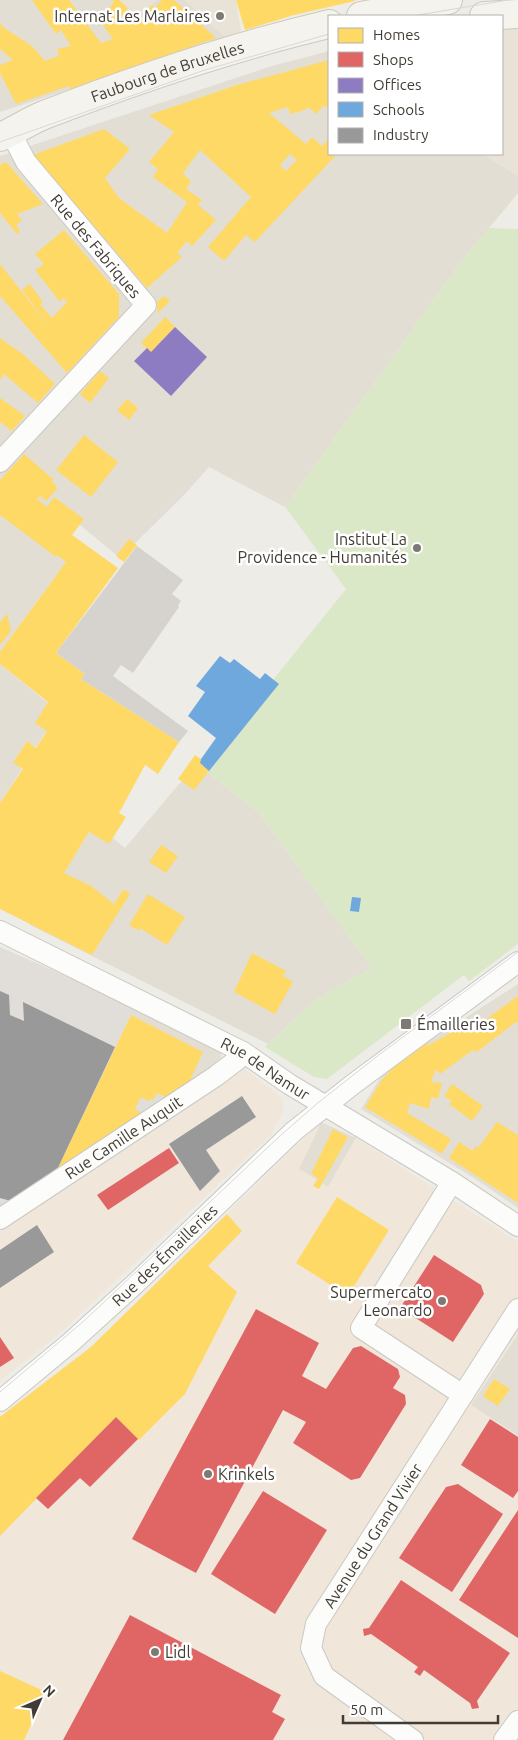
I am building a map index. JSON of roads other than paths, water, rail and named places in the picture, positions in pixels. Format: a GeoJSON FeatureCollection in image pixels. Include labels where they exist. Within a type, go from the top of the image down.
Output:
{"type":"FeatureCollection","features":[{"type":"Feature","properties":{"kind":"street"},"geometry":{"type":"LineString","coordinates":[[366,15],[448,0]]}},
{"type":"Feature","properties":{"kind":"street"},"geometry":{"type":"LineString","coordinates":[[479,0],[483,15]]}},
{"type":"Feature","properties":{"kind":"street"},"geometry":{"type":"LineString","coordinates":[[500,15],[518,14]]}},
{"type":"Feature","properties":{"kind":"street","name":"Faubourg de Bruxelles"},"geometry":{"type":"LineString","coordinates":[[6,135],[41,116],[131,84],[247,46],[328,24]]}},
{"type":"Feature","properties":{"kind":"street","name":"Faubourg de Bruxelles"},"geometry":{"type":"LineString","coordinates":[[6,135],[48,134],[205,78],[328,43]]}},
{"type":"Feature","properties":{"kind":"street","name":"Rue des Fabriques"},"geometry":{"type":"LineString","coordinates":[[0,462],[146,305],[26,162],[6,135]]}},
{"type":"Feature","properties":{"kind":"street","name":"Rue de Namur"},"geometry":{"type":"LineString","coordinates":[[0,931],[243,1052],[326,1106],[452,1182],[518,1226]]}},
{"type":"Feature","properties":{"kind":"street","name":"Rue des Émailleries"},"geometry":{"type":"LineString","coordinates":[[0,1401],[128,1291],[266,1158],[326,1106],[518,962]]}},
{"type":"Feature","properties":{"kind":"street","name":"Rue Camille Auquit"},"geometry":{"type":"LineString","coordinates":[[0,1219],[216,1076],[237,1060],[243,1052]]}},
{"type":"Feature","properties":{"kind":"street"},"geometry":{"type":"LineString","coordinates":[[452,1182],[361,1328],[463,1395]]}},
{"type":"Feature","properties":{"kind":"street","name":"Avenue du Grand Vivier"},"geometry":{"type":"LineString","coordinates":[[413,1740],[324,1676],[311,1648],[316,1624],[518,1308]]}},
{"type":"Feature","properties":{"kind":"street"},"geometry":{"type":"LineString","coordinates":[[504,1740],[518,1721]]}},
{"type":"Feature","properties":{"kind":"tram line"},"geometry":{"type":"LineString","coordinates":[[418,15],[508,0]]}},
{"type":"Feature","properties":{"kind":"tram line"},"geometry":{"type":"LineString","coordinates":[[0,142],[205,70],[328,34]]}},
{"type":"Feature","properties":{"kind":"tram line"},"geometry":{"type":"LineString","coordinates":[[0,1392],[85,1320],[282,1134],[319,1102],[380,1054],[518,952]]}},
{"type":"Feature","properties":{"kind":"place","name":"Internat Les Marlaires"},"geometry":{"type":"Point","coordinates":[220,16]}},
{"type":"Feature","properties":{"kind":"place","name":"Institut La Providence - Humanités"},"geometry":{"type":"Point","coordinates":[417,548]}},
{"type":"Feature","properties":{"kind":"place","name":"Émailleries"},"geometry":{"type":"Point","coordinates":[406,1024]}},
{"type":"Feature","properties":{"kind":"place","name":"Supermercato Leonardo"},"geometry":{"type":"Point","coordinates":[442,1301]}},
{"type":"Feature","properties":{"kind":"place","name":"Krinkels"},"geometry":{"type":"Point","coordinates":[208,1474]}},
{"type":"Feature","properties":{"kind":"place","name":"Lidl"},"geometry":{"type":"Point","coordinates":[155,1652]}}]}
